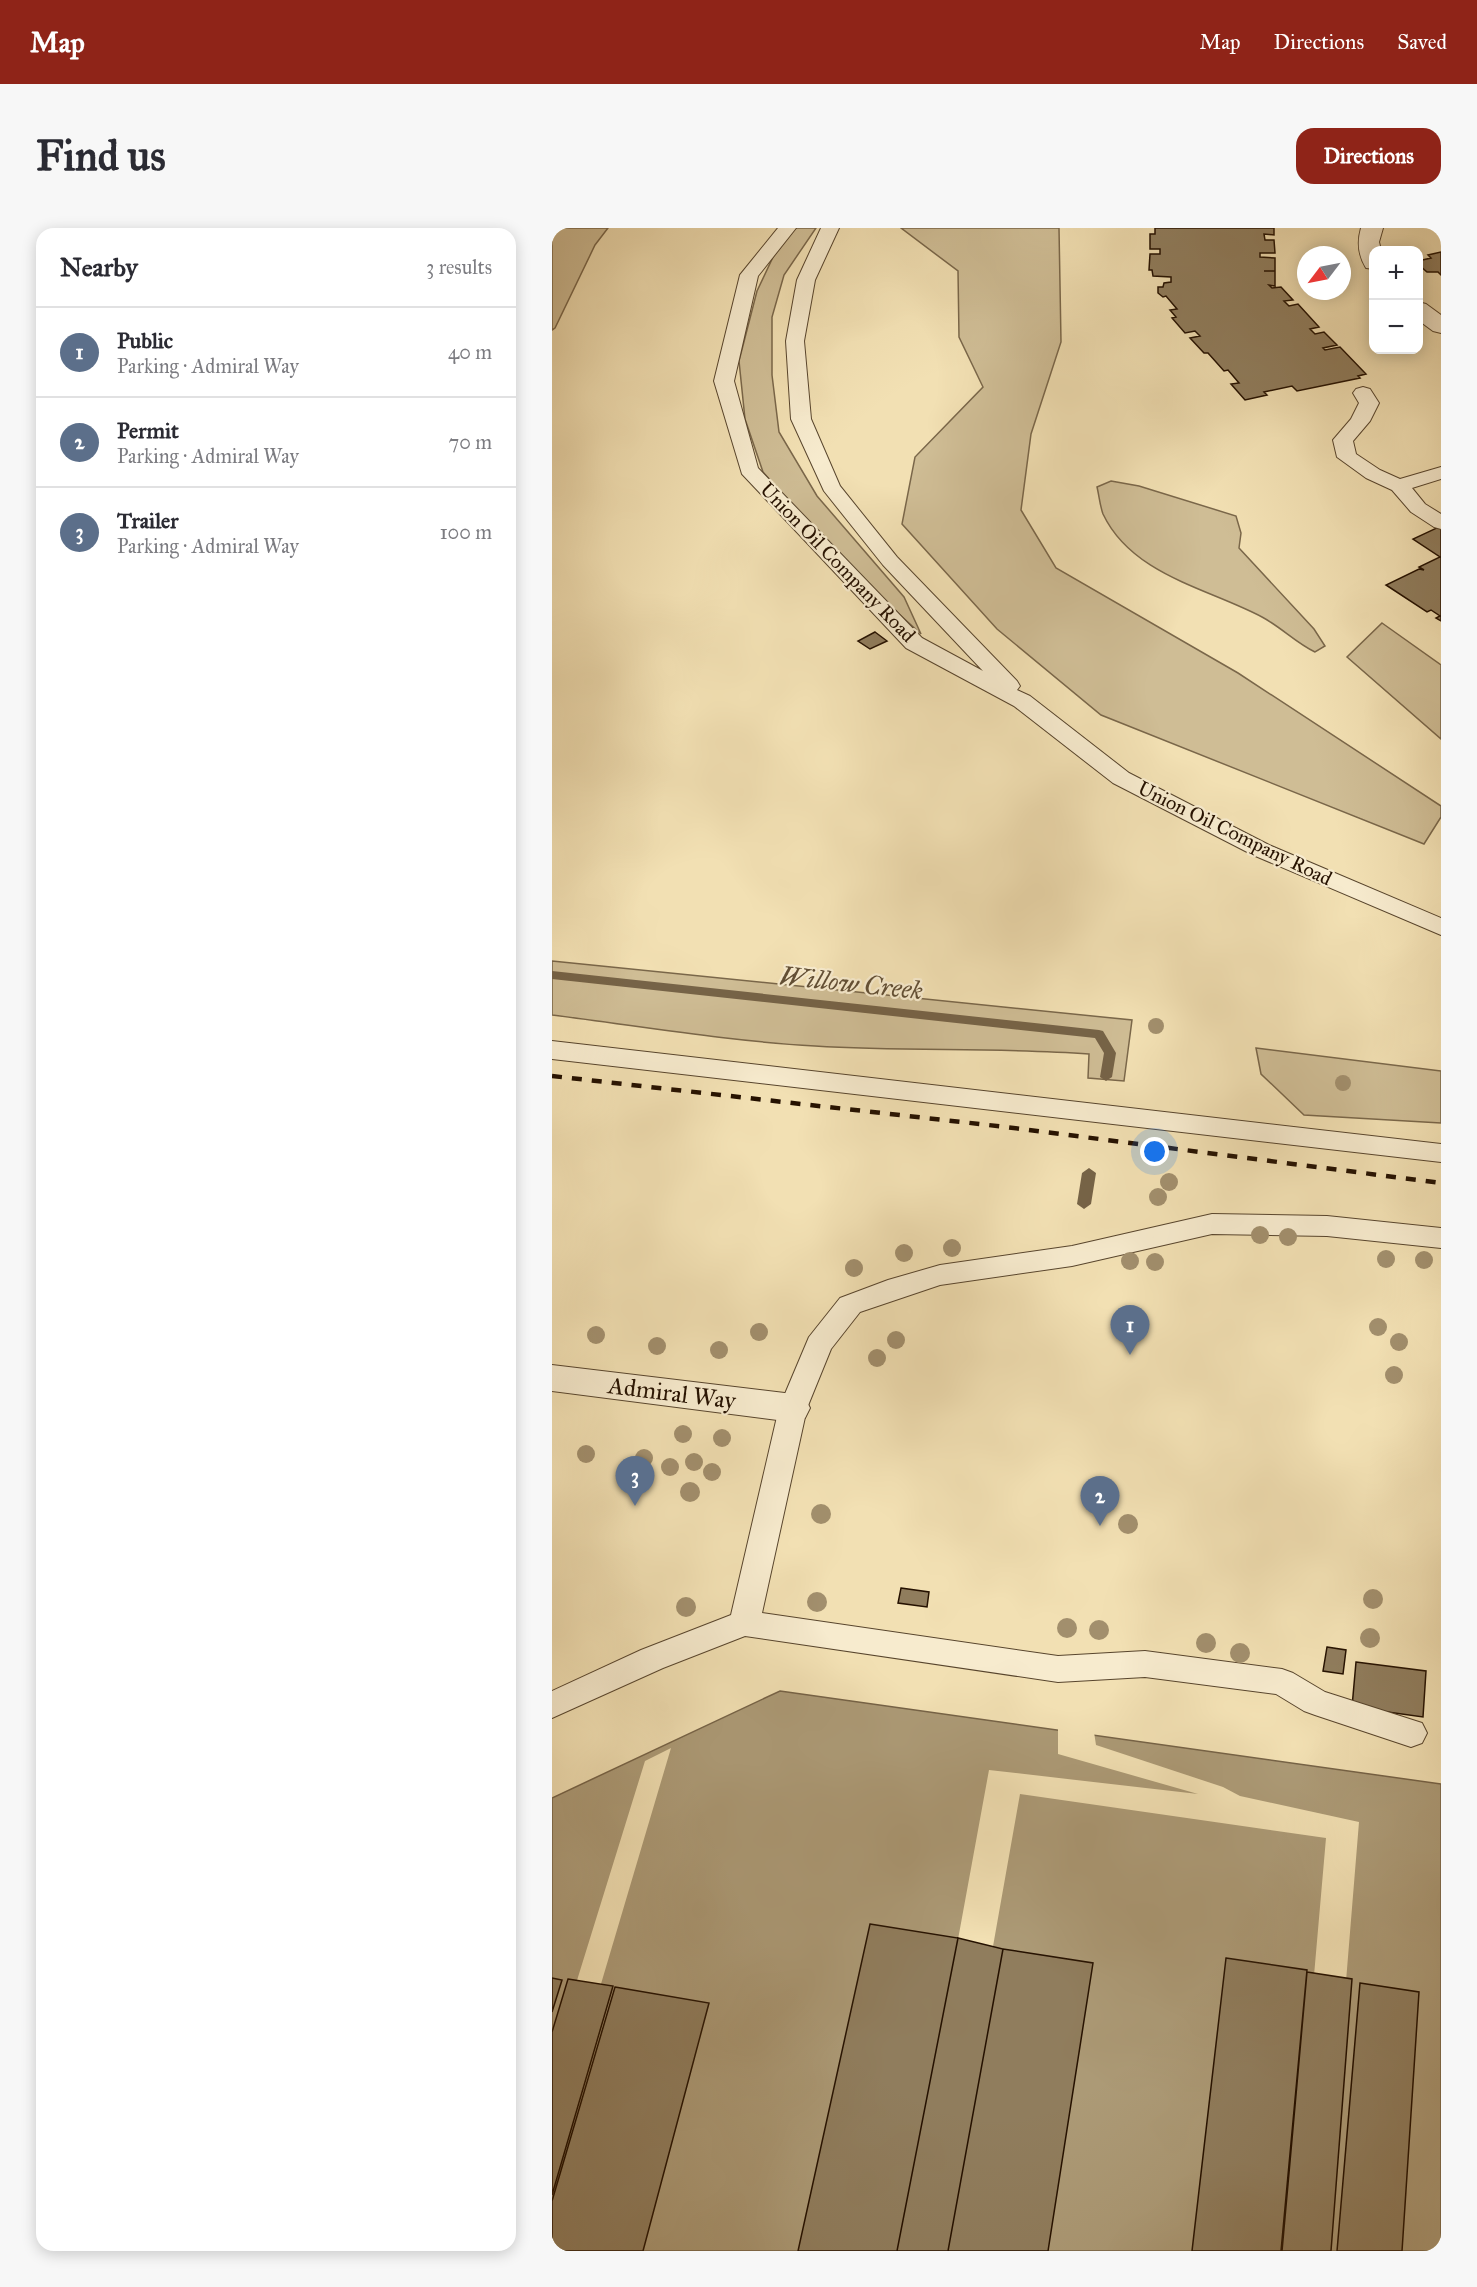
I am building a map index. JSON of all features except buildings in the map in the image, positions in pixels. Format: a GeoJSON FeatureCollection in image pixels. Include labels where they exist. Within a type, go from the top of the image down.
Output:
{"type":"FeatureCollection","features":[{"type":"Feature","properties":{"kind":"street"},"geometry":{"type":"LineString","coordinates":[[1369,246],[1368,242],[1372,228]]}},
{"type":"Feature","properties":{"kind":"street"},"geometry":{"type":"LineString","coordinates":[[1423,312],[1441,326]]}},
{"type":"Feature","properties":{"kind":"street","name":"Admiral Way"},"geometry":{"type":"LineString","coordinates":[[552,1378],[793,1408]]}},
{"type":"Feature","properties":{"kind":"lane","name":"Union Oil Company Road"},"geometry":{"type":"LineString","coordinates":[[787,228],[749,275],[724,381],[750,470],[914,643],[1022,701],[1121,778],[1261,850],[1441,927]]}},
{"type":"Feature","properties":{"kind":"lane"},"geometry":{"type":"LineString","coordinates":[[830,228],[806,280],[795,341],[801,419],[831,487],[890,561],[1022,701]]}},
{"type":"Feature","properties":{"kind":"lane"},"geometry":{"type":"LineString","coordinates":[[1363,393],[1369,402],[1360,421],[1343,440],[1347,457],[1373,474],[1399,486],[1418,508],[1441,523]]}},
{"type":"Feature","properties":{"kind":"lane"},"geometry":{"type":"LineString","coordinates":[[1399,486],[1441,473]]}},
{"type":"Feature","properties":{"kind":"lane"},"geometry":{"type":"LineString","coordinates":[[552,1050],[1441,1153]]}},
{"type":"Feature","properties":{"kind":"lane"},"geometry":{"type":"LineString","coordinates":[[744,1623],[793,1408],[819,1344],[850,1305],[898,1287],[940,1275],[1072,1256],[1212,1224],[1328,1226],[1441,1238]]}},
{"type":"Feature","properties":{"kind":"lane"},"geometry":{"type":"LineString","coordinates":[[552,1705],[652,1659],[744,1623],[1058,1669],[1145,1665],[1282,1682],[1315,1702],[1411,1733]]}},
{"type":"Feature","properties":{"kind":"shaded area"},"geometry":{"type":"Polygon","coordinates":[[[552,228],[608,228],[595,245],[552,330],[552,228]]]}},
{"type":"Feature","properties":{"kind":"shaded area"},"geometry":{"type":"Polygon","coordinates":[[[795,228],[816,228],[784,275],[772,317],[772,375],[779,432],[817,496],[904,597],[921,634],[845,565],[763,472],[745,419],[739,361],[757,291],[774,255],[795,228]]]}},
{"type":"Feature","properties":{"kind":"shaded area"},"geometry":{"type":"Polygon","coordinates":[[[901,228],[1059,228],[1061,342],[1031,434],[1021,510],[1056,568],[1238,673],[1441,806],[1441,817],[1424,844],[1101,715],[997,629],[902,524],[915,457],[983,387],[959,337],[958,271],[901,228]]]}},
{"type":"Feature","properties":{"kind":"shaded area"},"geometry":{"type":"Polygon","coordinates":[[[1111,481],[1139,486],[1236,516],[1241,533],[1239,548],[1314,629],[1325,646],[1315,652],[1262,617],[1173,578],[1132,552],[1116,535],[1102,511],[1097,487],[1111,481]]]}},
{"type":"Feature","properties":{"kind":"shaded area"},"geometry":{"type":"Polygon","coordinates":[[[1382,623],[1441,665],[1441,739],[1347,657],[1382,623]]]}},
{"type":"Feature","properties":{"kind":"shaded area"},"geometry":{"type":"Polygon","coordinates":[[[552,961],[1132,1020],[1124,1081],[1088,1078],[1089,1054],[849,1048],[782,1044],[552,1015],[552,961]]]}},
{"type":"Feature","properties":{"kind":"shaded area"},"geometry":{"type":"Polygon","coordinates":[[[1256,1048],[1441,1071],[1441,1123],[1304,1115],[1261,1074],[1256,1048]]]}},
{"type":"Feature","properties":{"kind":"shaded area"},"geometry":{"type":"Polygon","coordinates":[[[780,1691],[1441,1784],[1441,2251],[552,2251],[552,1798],[780,1691]]]}},
{"type":"Feature","properties":{"kind":"pier"},"geometry":{"type":"Polygon","coordinates":[[[1058,1727],[1094,1732],[1096,1745],[1223,1787],[1240,1796],[1359,1822],[1324,2251],[1290,2251],[1326,1838],[1020,1794],[939,2251],[901,2251],[989,1770],[1198,1794],[1058,1754],[1058,1727]]]}},
{"type":"Feature","properties":{"kind":"pier"},"geometry":{"type":"Polygon","coordinates":[[[671,1748],[552,2149],[552,2061],[645,1761],[671,1748]]]}},
{"type":"Feature","properties":{"kind":"waterway","name":"Willow Creek"},"geometry":{"type":"LineString","coordinates":[[552,975],[1099,1034],[1110,1053],[1106,1077]]}},
{"type":"Feature","properties":{"kind":"waterway","name":"Willow Creek"},"geometry":{"type":"LineString","coordinates":[[1084,1204],[1089,1173]]}},
{"type":"Feature","properties":{"kind":"railway"},"geometry":{"type":"LineString","coordinates":[[552,1076],[1006,1127],[1441,1183]]}},
{"type":"Feature","properties":{"kind":"place","name":"Public"},"geometry":{"type":"Point","coordinates":[1130,1355]}},
{"type":"Feature","properties":{"kind":"place","name":"Trailer"},"geometry":{"type":"Point","coordinates":[635,1506]}},
{"type":"Feature","properties":{"kind":"place","name":"Permit"},"geometry":{"type":"Point","coordinates":[1100,1526]}}]}
